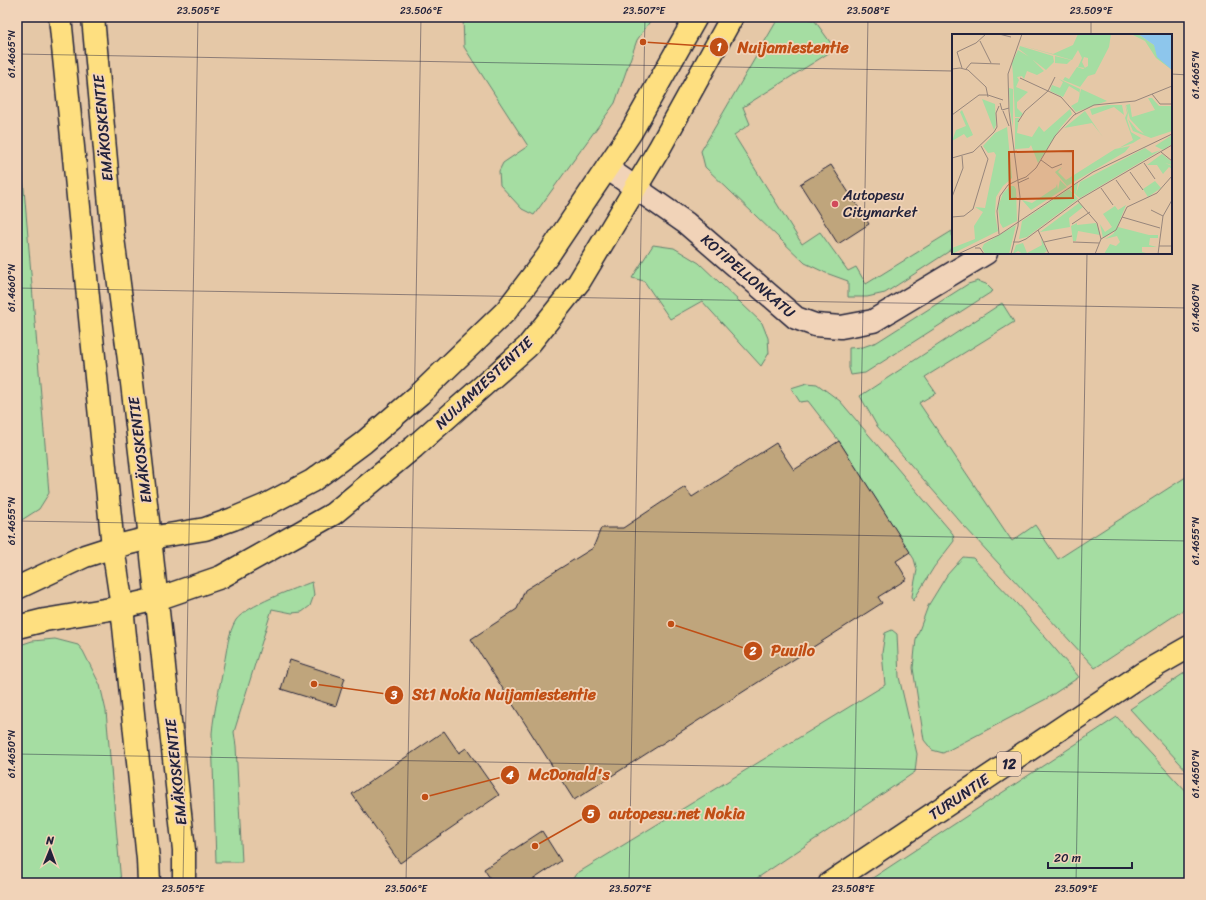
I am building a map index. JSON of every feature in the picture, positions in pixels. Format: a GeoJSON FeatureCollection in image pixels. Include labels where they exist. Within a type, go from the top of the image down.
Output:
{"type":"FeatureCollection","features":[{"type":"Feature","properties":{"kind":"main road","name":"EMÄKOSKENTIE"},"geometry":{"type":"LineString","coordinates":[[60,17],[113,547],[122,608],[148,859],[149,883]]}},
{"type":"Feature","properties":{"kind":"main road","name":"EMÄKOSKENTIE"},"geometry":{"type":"LineString","coordinates":[[93,17],[113,238],[132,383],[162,641],[184,850],[184,883]]}},
{"type":"Feature","properties":{"kind":"main road"},"geometry":{"type":"LineString","coordinates":[[17,588],[85,556],[113,547],[150,538],[205,529],[233,519],[264,506],[312,481],[364,443],[420,394],[506,311],[547,257],[631,132],[696,17]]}},
{"type":"Feature","properties":{"kind":"main road","name":"NUIJAMIESTENTIE"},"geometry":{"type":"LineString","coordinates":[[17,627],[45,620],[122,608],[157,599],[220,578],[333,514],[414,448],[527,347],[579,282],[637,187],[732,17]]}},
{"type":"Feature","properties":{"kind":"main road","name":"TURUNTIE"},"geometry":{"type":"LineString","coordinates":[[830,883],[1145,672],[1189,647]]}},
{"type":"Feature","properties":{"kind":"street","name":"KOTIPELLONKATU"},"geometry":{"type":"LineString","coordinates":[[607,168],[637,187],[686,223],[796,318],[816,325],[841,327],[873,321],[984,254]]}},
{"type":"Feature","properties":{"kind":"green space"},"geometry":{"type":"Polygon","coordinates":[[[463,17],[653,17],[637,40],[615,103],[534,215],[522,209],[500,185],[499,171],[503,163],[528,146],[464,47],[463,17]]]}},
{"type":"Feature","properties":{"kind":"green space"},"geometry":{"type":"Polygon","coordinates":[[[779,17],[805,17],[815,21],[835,49],[743,107],[750,124],[734,135],[802,244],[820,232],[848,271],[856,267],[866,284],[952,231],[952,247],[948,252],[885,293],[867,297],[848,297],[848,281],[805,263],[705,167],[701,151],[779,17]]]}},
{"type":"Feature","properties":{"kind":"green space"},"geometry":{"type":"Polygon","coordinates":[[[17,103],[49,493],[39,509],[17,523],[17,103]]]}},
{"type":"Feature","properties":{"kind":"green space"},"geometry":{"type":"Polygon","coordinates":[[[653,245],[674,248],[699,263],[762,323],[768,338],[769,353],[761,366],[702,301],[670,319],[644,281],[632,278],[653,245]]]}},
{"type":"Feature","properties":{"kind":"green space"},"geometry":{"type":"Polygon","coordinates":[[[978,281],[986,284],[993,291],[865,373],[851,375],[849,368],[849,348],[863,347],[877,342],[968,284],[978,281]]]}},
{"type":"Feature","properties":{"kind":"green space"},"geometry":{"type":"Polygon","coordinates":[[[1002,303],[1014,322],[925,377],[936,393],[919,403],[1012,541],[1035,525],[1058,559],[1189,475],[1189,606],[1095,668],[964,526],[877,426],[860,396],[1002,303]]]}},
{"type":"Feature","properties":{"kind":"green space"},"geometry":{"type":"Polygon","coordinates":[[[807,383],[817,384],[840,401],[953,534],[954,541],[934,567],[913,601],[912,596],[917,570],[914,559],[839,441],[808,401],[800,402],[791,388],[807,383]]]}},
{"type":"Feature","properties":{"kind":"green space"},"geometry":{"type":"Polygon","coordinates":[[[963,557],[973,558],[1017,604],[1079,677],[1046,699],[943,753],[932,750],[924,740],[913,668],[916,639],[928,606],[947,575],[963,557]]]}},
{"type":"Feature","properties":{"kind":"green space"},"geometry":{"type":"Polygon","coordinates":[[[312,582],[314,595],[310,606],[302,612],[292,613],[272,609],[234,732],[242,862],[216,862],[212,733],[231,630],[236,620],[241,615],[260,603],[312,582]]]}},
{"type":"Feature","properties":{"kind":"green space"},"geometry":{"type":"Polygon","coordinates":[[[892,630],[897,634],[899,677],[917,754],[915,772],[750,883],[570,883],[576,874],[885,685],[882,653],[885,633],[892,630]]]}},
{"type":"Feature","properties":{"kind":"green space"},"geometry":{"type":"Polygon","coordinates":[[[55,639],[78,645],[83,651],[100,685],[106,711],[121,883],[17,883],[17,646],[32,641],[55,639]]]}},
{"type":"Feature","properties":{"kind":"green space"},"geometry":{"type":"Polygon","coordinates":[[[1189,670],[1189,773],[1130,709],[1189,670]]]}},
{"type":"Feature","properties":{"kind":"green space"},"geometry":{"type":"Polygon","coordinates":[[[1117,717],[1189,795],[1189,883],[865,883],[1117,717]]]}},
{"type":"Feature","properties":{"kind":"building","name":"Autopesu Citymarket"},"geometry":{"type":"Polygon","coordinates":[[[831,165],[869,224],[838,244],[800,184],[831,165]]]}},
{"type":"Feature","properties":{"kind":"building"},"geometry":{"type":"Polygon","coordinates":[[[839,441],[910,552],[896,561],[907,579],[878,597],[882,603],[574,800],[471,639],[517,609],[525,590],[593,548],[601,528],[623,528],[685,487],[692,497],[776,443],[794,470],[839,441]]]}},
{"type":"Feature","properties":{"kind":"building"},"geometry":{"type":"Polygon","coordinates":[[[290,660],[345,678],[336,706],[281,689],[290,660]]]}},
{"type":"Feature","properties":{"kind":"building"},"geometry":{"type":"Polygon","coordinates":[[[444,731],[459,753],[466,748],[499,795],[400,863],[352,794],[444,731]]]}},
{"type":"Feature","properties":{"kind":"building"},"geometry":{"type":"Polygon","coordinates":[[[542,831],[561,861],[528,883],[493,883],[484,869],[542,831]]]}},
{"type":"Feature","properties":{"kind":"place","name":"Nuijamiestentie"},"geometry":{"type":"Point","coordinates":[643,42]}},
{"type":"Feature","properties":{"kind":"place","name":"Autopesu Citymarket"},"geometry":{"type":"Point","coordinates":[835,204]}},
{"type":"Feature","properties":{"kind":"place","name":"Puuilo"},"geometry":{"type":"Point","coordinates":[671,624]}},
{"type":"Feature","properties":{"kind":"place","name":"St1 Nokia Nuijamiestentie"},"geometry":{"type":"Point","coordinates":[314,684]}},
{"type":"Feature","properties":{"kind":"place","name":"McDonald's"},"geometry":{"type":"Point","coordinates":[425,797]}},
{"type":"Feature","properties":{"kind":"place","name":"autopesu.net Nokia"},"geometry":{"type":"Point","coordinates":[535,846]}}]}
